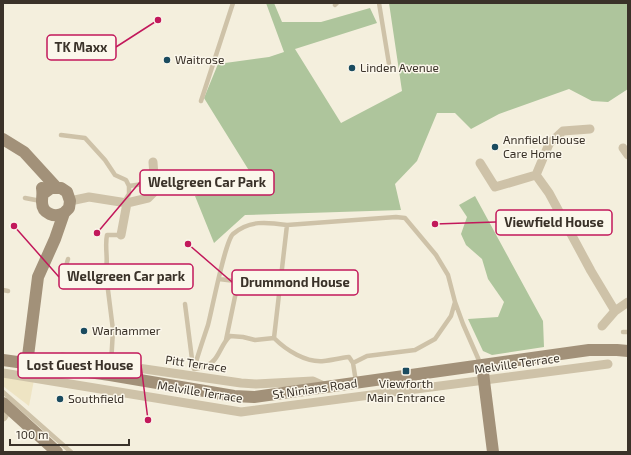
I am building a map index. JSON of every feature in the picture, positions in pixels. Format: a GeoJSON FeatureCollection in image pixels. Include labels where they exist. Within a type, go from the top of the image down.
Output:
{"type":"FeatureCollection","features":[{"type":"Feature","properties":{"kind":"street"},"geometry":{"type":"LineString","coordinates":[[536,175],[549,144],[563,131],[590,129]]}},
{"type":"Feature","properties":{"kind":"street"},"geometry":{"type":"LineString","coordinates":[[3,139],[24,152],[56,187]]}},
{"type":"Feature","properties":{"kind":"street"},"geometry":{"type":"LineString","coordinates":[[70,201],[89,197],[125,202],[148,198],[155,191],[153,162]]}},
{"type":"Feature","properties":{"kind":"street"},"geometry":{"type":"LineString","coordinates":[[480,163],[495,187],[536,175]]}},
{"type":"Feature","properties":{"kind":"street"},"geometry":{"type":"LineString","coordinates":[[40,169],[42,206],[50,215],[55,239]]}},
{"type":"Feature","properties":{"kind":"street"},"geometry":{"type":"LineString","coordinates":[[536,175],[549,193],[591,271],[615,311]]}},
{"type":"Feature","properties":{"kind":"street"},"geometry":{"type":"LineString","coordinates":[[42,198],[51,188],[61,188],[67,192],[70,201],[69,208],[60,215],[50,215]]}},
{"type":"Feature","properties":{"kind":"street"},"geometry":{"type":"LineString","coordinates":[[121,235],[125,202]]}},
{"type":"Feature","properties":{"kind":"street"},"geometry":{"type":"LineString","coordinates":[[28,364],[38,277],[55,239],[64,213]]}},
{"type":"Feature","properties":{"kind":"street"},"geometry":{"type":"LineString","coordinates":[[602,326],[615,311],[628,302]]}},
{"type":"Feature","properties":{"kind":"street","name":"St Ninians Road"},"geometry":{"type":"LineString","coordinates":[[3,360],[28,364],[111,369],[234,396],[254,397],[589,350],[628,351]]}},
{"type":"Feature","properties":{"kind":"street"},"geometry":{"type":"LineString","coordinates":[[62,357],[111,369]]}},
{"type":"Feature","properties":{"kind":"street","name":"Melville Terrace"},"geometry":{"type":"LineString","coordinates":[[3,373],[241,412],[608,364]]}},
{"type":"Feature","properties":{"kind":"street"},"geometry":{"type":"LineString","coordinates":[[482,365],[493,452]]}},
{"type":"Feature","properties":{"kind":"street"},"geometry":{"type":"LineString","coordinates":[[5,410],[57,452]]}},
{"type":"Feature","properties":{"kind":"lane"},"geometry":{"type":"LineString","coordinates":[[201,101],[233,3]]}},
{"type":"Feature","properties":{"kind":"lane"},"geometry":{"type":"LineString","coordinates":[[380,3],[388,64]]}},
{"type":"Feature","properties":{"kind":"lane"},"geometry":{"type":"LineString","coordinates":[[61,135],[85,138],[105,160],[115,175],[126,180],[129,186],[129,194],[125,202]]}},
{"type":"Feature","properties":{"kind":"lane"},"geometry":{"type":"LineString","coordinates":[[129,186],[143,184]]}},
{"type":"Feature","properties":{"kind":"lane"},"geometry":{"type":"LineString","coordinates":[[25,198],[42,198]]}},
{"type":"Feature","properties":{"kind":"lane"},"geometry":{"type":"LineString","coordinates":[[194,369],[208,325],[231,236],[241,228],[252,223],[267,222],[287,225],[396,217],[405,218],[436,255],[448,275],[455,302],[463,324],[482,365]]}},
{"type":"Feature","properties":{"kind":"lane"},"geometry":{"type":"LineString","coordinates":[[274,338],[287,225]]}},
{"type":"Feature","properties":{"kind":"lane"},"geometry":{"type":"LineString","coordinates":[[68,259],[64,273],[65,284],[74,287],[93,287],[104,276],[107,266],[105,249],[108,235],[121,235]]}},
{"type":"Feature","properties":{"kind":"lane"},"geometry":{"type":"LineString","coordinates":[[194,369],[207,366],[218,356],[226,340],[237,286],[235,281],[219,279]]}},
{"type":"Feature","properties":{"kind":"lane"},"geometry":{"type":"LineString","coordinates":[[108,290],[113,330],[111,369]]}},
{"type":"Feature","properties":{"kind":"lane"},"geometry":{"type":"LineString","coordinates":[[353,363],[367,356],[415,350],[435,339],[451,316],[455,302]]}},
{"type":"Feature","properties":{"kind":"lane"},"geometry":{"type":"LineString","coordinates":[[185,304],[194,369]]}},
{"type":"Feature","properties":{"kind":"lane"},"geometry":{"type":"LineString","coordinates":[[226,340],[230,336],[255,340],[274,338]]}},
{"type":"Feature","properties":{"kind":"lane"},"geometry":{"type":"LineString","coordinates":[[274,338],[284,348],[310,359],[322,361],[349,357],[353,363],[357,383]]}},
{"type":"Feature","properties":{"kind":"lane"},"geometry":{"type":"LineString","coordinates":[[3,392],[71,452]]}},
{"type":"Feature","properties":{"kind":"green space"},"geometry":{"type":"Polygon","coordinates":[[[266,3],[274,3],[282,22],[321,22],[370,8],[377,23],[295,49],[341,123],[402,91],[389,3],[628,3],[628,89],[608,102],[592,101],[569,89],[499,114],[471,129],[455,113],[437,113],[417,161],[395,184],[401,210],[245,215],[214,243],[195,196],[253,177],[204,98],[218,64],[269,57],[284,52],[266,3]]]}},
{"type":"Feature","properties":{"kind":"green space"},"geometry":{"type":"Polygon","coordinates":[[[475,196],[543,321],[544,347],[492,355],[483,351],[468,319],[498,317],[504,302],[488,279],[482,259],[466,245],[461,234],[467,217],[459,205],[475,196]]]}},
{"type":"Feature","properties":{"kind":"shaded area"},"geometry":{"type":"Polygon","coordinates":[[[3,375],[34,380],[29,406],[3,386],[3,375]]]}},
{"type":"Feature","properties":{"kind":"place","name":"TK Maxx"},"geometry":{"type":"Point","coordinates":[158,20]}},
{"type":"Feature","properties":{"kind":"place","name":"Waitrose"},"geometry":{"type":"Point","coordinates":[167,60]}},
{"type":"Feature","properties":{"kind":"place","name":"Linden Avenue"},"geometry":{"type":"Point","coordinates":[352,68]}},
{"type":"Feature","properties":{"kind":"place","name":"Annfield House Care Home"},"geometry":{"type":"Point","coordinates":[495,147]}},
{"type":"Feature","properties":{"kind":"place","name":"Viewfield House"},"geometry":{"type":"Point","coordinates":[435,224]}},
{"type":"Feature","properties":{"kind":"place","name":"Wellgreen Car park"},"geometry":{"type":"Point","coordinates":[14,226]}},
{"type":"Feature","properties":{"kind":"place","name":"Wellgreen Car Park"},"geometry":{"type":"Point","coordinates":[97,233]}},
{"type":"Feature","properties":{"kind":"place","name":"Drummond House"},"geometry":{"type":"Point","coordinates":[188,244]}},
{"type":"Feature","properties":{"kind":"place","name":"Warhammer"},"geometry":{"type":"Point","coordinates":[84,331]}},
{"type":"Feature","properties":{"kind":"place","name":"Viewforth Main Entrance"},"geometry":{"type":"Point","coordinates":[406,371]}},
{"type":"Feature","properties":{"kind":"place","name":"Southfield"},"geometry":{"type":"Point","coordinates":[60,399]}},
{"type":"Feature","properties":{"kind":"place","name":"Lost Guest House"},"geometry":{"type":"Point","coordinates":[148,420]}}]}
